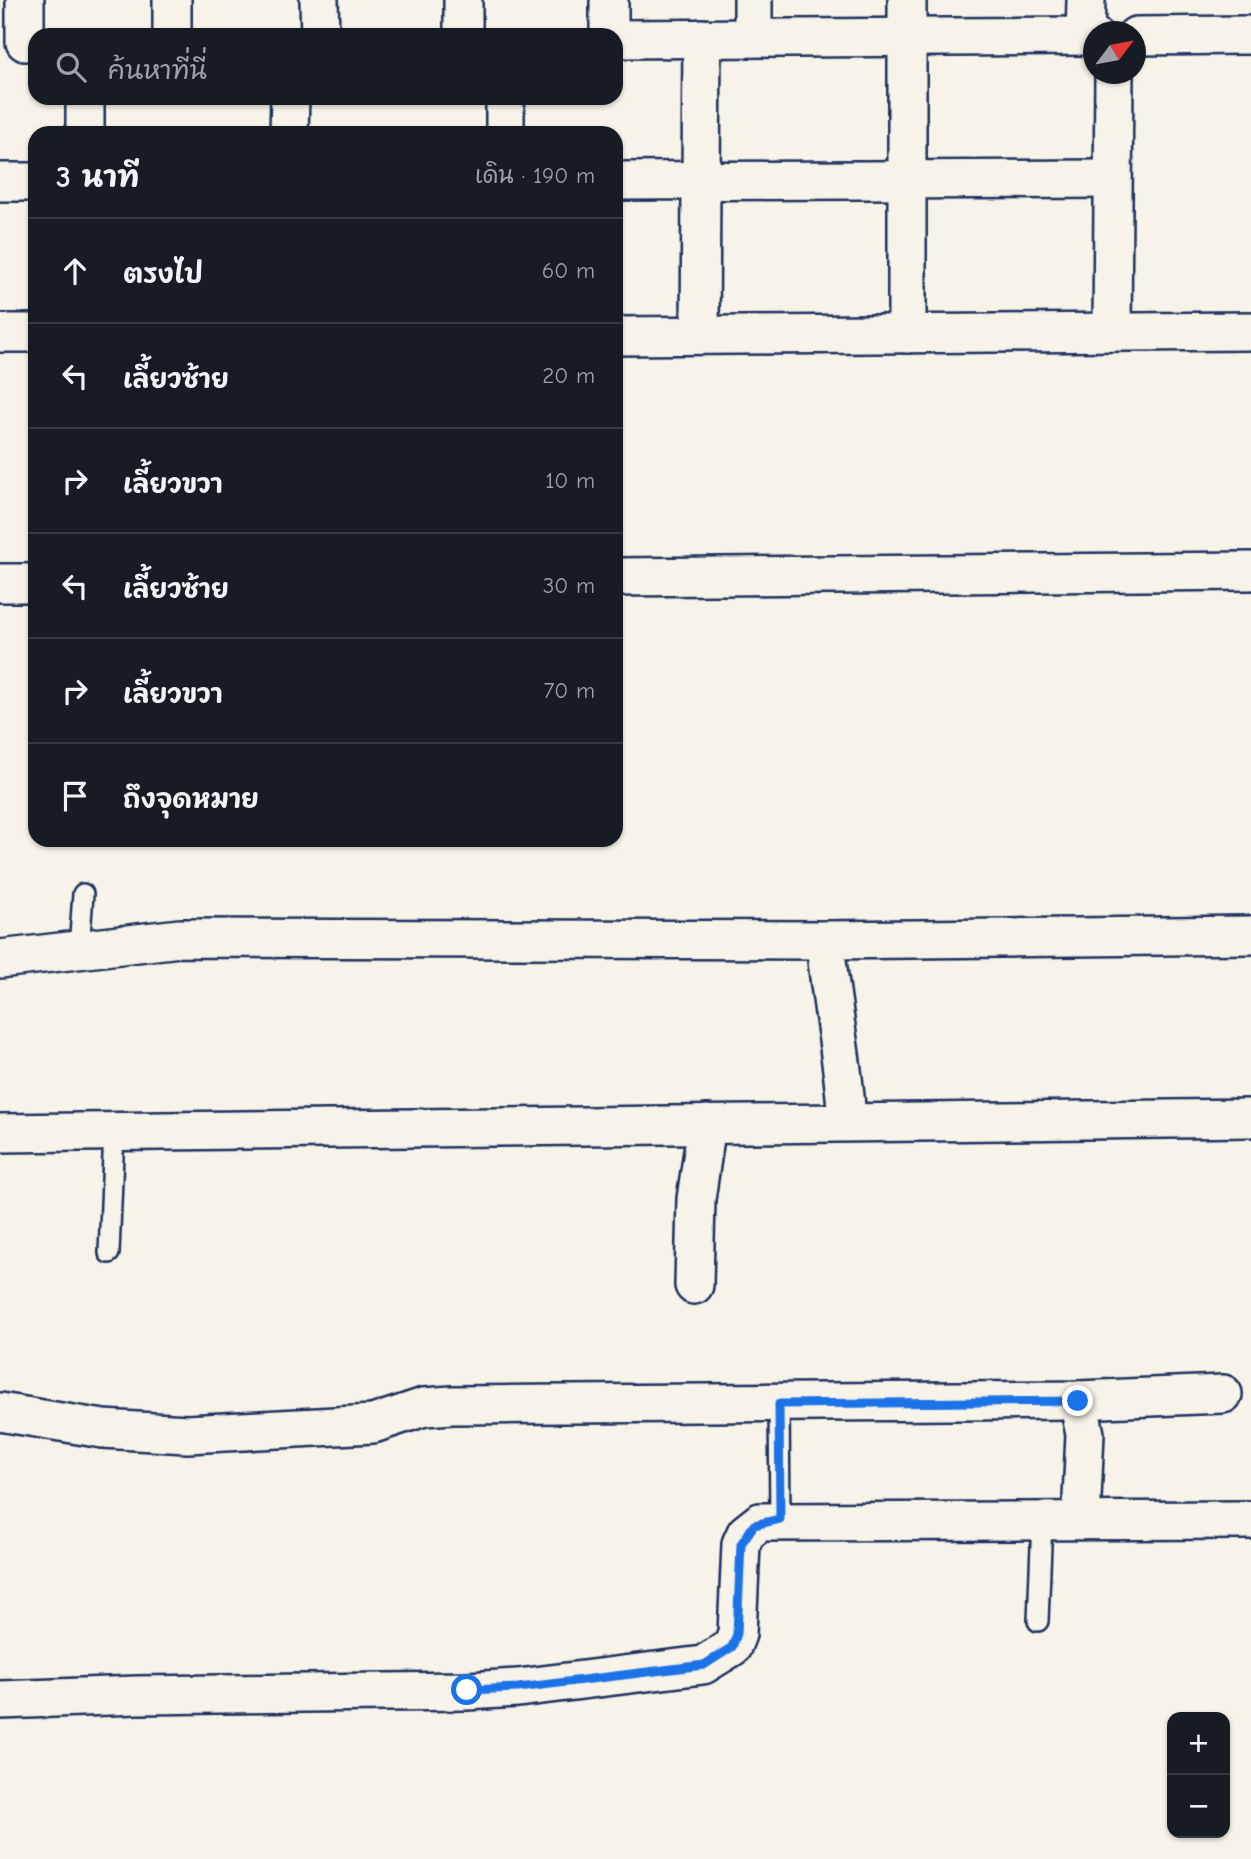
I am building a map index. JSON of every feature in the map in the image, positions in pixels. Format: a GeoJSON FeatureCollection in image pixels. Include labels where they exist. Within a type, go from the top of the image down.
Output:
{"type":"FeatureCollection","features":[{"type":"Feature","properties":{"kind":"street"},"geometry":{"type":"LineString","coordinates":[[20,42],[25,0]]}},
{"type":"Feature","properties":{"kind":"street"},"geometry":{"type":"LineString","coordinates":[[172,0],[172,28]]}},
{"type":"Feature","properties":{"kind":"street"},"geometry":{"type":"LineString","coordinates":[[319,0],[320,28]]}},
{"type":"Feature","properties":{"kind":"street"},"geometry":{"type":"LineString","coordinates":[[463,0],[463,28]]}},
{"type":"Feature","properties":{"kind":"street"},"geometry":{"type":"LineString","coordinates":[[608,28],[609,0]]}},
{"type":"Feature","properties":{"kind":"street"},"geometry":{"type":"LineString","coordinates":[[753,0],[753,38]]}},
{"type":"Feature","properties":{"kind":"street"},"geometry":{"type":"LineString","coordinates":[[907,0],[907,334]]}},
{"type":"Feature","properties":{"kind":"street"},"geometry":{"type":"LineString","coordinates":[[1086,0],[1088,21]]}},
{"type":"Feature","properties":{"kind":"street"},"geometry":{"type":"LineString","coordinates":[[1146,36],[1251,35]]}},
{"type":"Feature","properties":{"kind":"street"},"geometry":{"type":"LineString","coordinates":[[623,39],[1083,36]]}},
{"type":"Feature","properties":{"kind":"street"},"geometry":{"type":"LineString","coordinates":[[700,335],[702,38]]}},
{"type":"Feature","properties":{"kind":"street"},"geometry":{"type":"LineString","coordinates":[[1112,332],[1114,84]]}},
{"type":"Feature","properties":{"kind":"street"},"geometry":{"type":"LineString","coordinates":[[85,105],[85,126]]}},
{"type":"Feature","properties":{"kind":"street"},"geometry":{"type":"LineString","coordinates":[[289,126],[290,105]]}},
{"type":"Feature","properties":{"kind":"street"},"geometry":{"type":"LineString","coordinates":[[505,105],[505,126]]}},
{"type":"Feature","properties":{"kind":"street"},"geometry":{"type":"LineString","coordinates":[[623,181],[1112,179]]}},
{"type":"Feature","properties":{"kind":"street"},"geometry":{"type":"LineString","coordinates":[[0,182],[28,182]]}},
{"type":"Feature","properties":{"kind":"street"},"geometry":{"type":"LineString","coordinates":[[623,336],[1251,331]]}},
{"type":"Feature","properties":{"kind":"street"},"geometry":{"type":"LineString","coordinates":[[0,333],[28,333]]}},
{"type":"Feature","properties":{"kind":"street"},"geometry":{"type":"LineString","coordinates":[[623,577],[1251,571]]}},
{"type":"Feature","properties":{"kind":"street"},"geometry":{"type":"LineString","coordinates":[[0,583],[28,583]]}},
{"type":"Feature","properties":{"kind":"street"},"geometry":{"type":"LineString","coordinates":[[0,959],[180,938],[825,940],[1251,935]]}},
{"type":"Feature","properties":{"kind":"street"},"geometry":{"type":"LineString","coordinates":[[825,940],[832,1011],[843,1063],[847,1122]]}},
{"type":"Feature","properties":{"kind":"street"},"geometry":{"type":"LineString","coordinates":[[0,1133],[1251,1118]]}},
{"type":"Feature","properties":{"kind":"street"},"geometry":{"type":"LineString","coordinates":[[694,1285],[696,1199],[707,1124]]}},
{"type":"Feature","properties":{"kind":"street"},"geometry":{"type":"LineString","coordinates":[[0,1412],[103,1429],[187,1434],[373,1424],[424,1407],[452,1405],[1078,1401],[1223,1394]]}},
{"type":"Feature","properties":{"kind":"street"},"geometry":{"type":"LineString","coordinates":[[1078,1401],[1085,1434],[1081,1520]]}},
{"type":"Feature","properties":{"kind":"street"},"geometry":{"type":"LineString","coordinates":[[0,1700],[518,1688],[704,1665],[732,1647],[737,1634],[741,1544],[746,1533],[760,1522],[780,1519],[1251,1520]]}},
{"type":"Feature","properties":{"kind":"lane"},"geometry":{"type":"LineString","coordinates":[[79,950],[83,894]]}},
{"type":"Feature","properties":{"kind":"lane"},"geometry":{"type":"LineString","coordinates":[[109,1253],[114,1131]]}},
{"type":"Feature","properties":{"kind":"lane"},"geometry":{"type":"LineString","coordinates":[[779,1404],[780,1519]]}},
{"type":"Feature","properties":{"kind":"lane"},"geometry":{"type":"LineString","coordinates":[[1038,1621],[1042,1520]]}},
{"type":"Feature","properties":{"kind":"route"},"geometry":{"type":"LineString","coordinates":[[467,1690],[518,1688],[704,1665],[732,1647],[737,1634],[741,1544],[754,1525],[780,1519],[779,1404],[1078,1401]]}}]}
